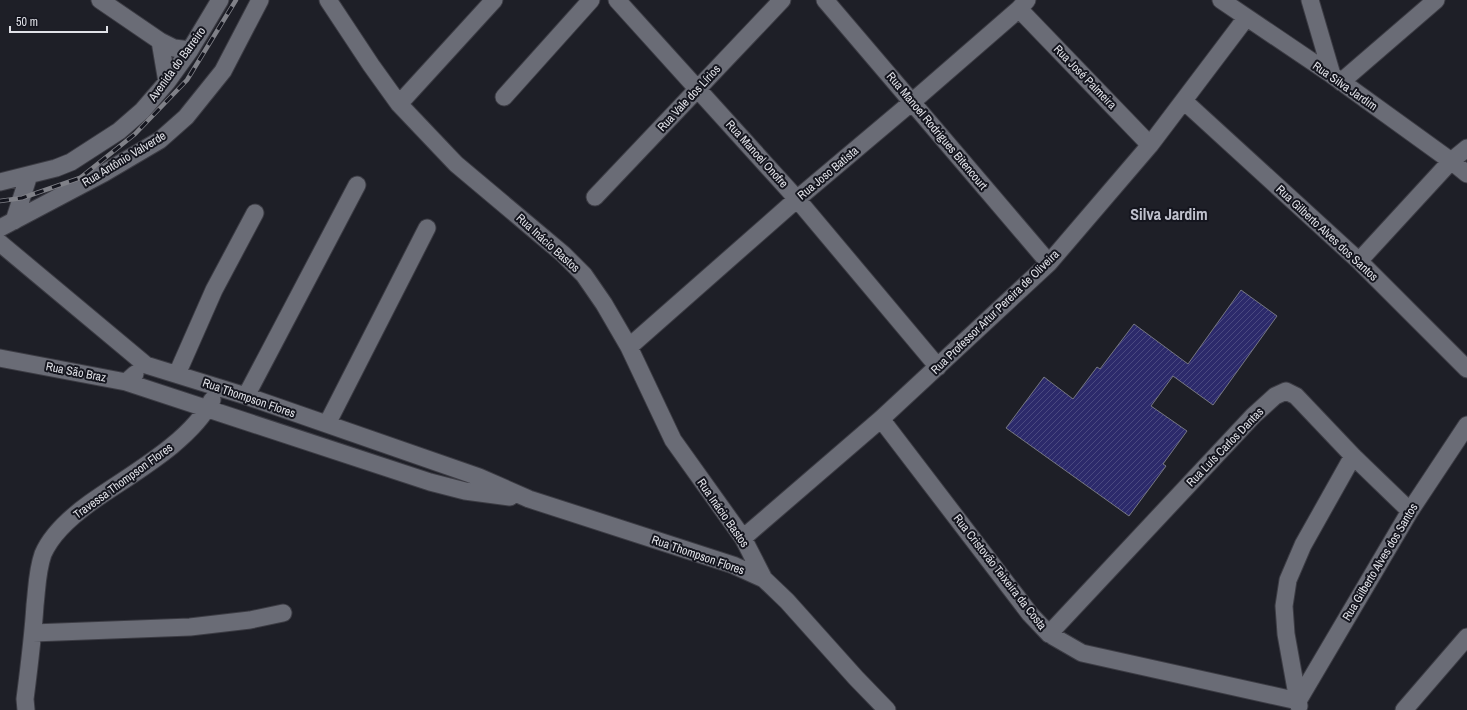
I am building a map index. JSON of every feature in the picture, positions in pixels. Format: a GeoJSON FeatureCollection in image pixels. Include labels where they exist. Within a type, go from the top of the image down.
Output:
{"type":"FeatureCollection","features":[{"type":"Feature","properties":{"kind":"street"},"geometry":{"type":"LineString","coordinates":[[100,0],[160,41],[174,48],[190,50]]}},
{"type":"Feature","properties":{"kind":"street","name":"Avenida do Barreiro"},"geometry":{"type":"LineString","coordinates":[[0,182],[29,176],[72,162],[119,131],[142,111],[167,82],[190,50],[220,0]]}},
{"type":"Feature","properties":{"kind":"street","name":"Rua Antônio Valverde"},"geometry":{"type":"LineString","coordinates":[[7,224],[138,154],[160,140],[180,122],[223,71],[260,0]]}},
{"type":"Feature","properties":{"kind":"street","name":"Rua Inácio Bastos"},"geometry":{"type":"LineString","coordinates":[[328,0],[399,104],[456,164],[563,254],[584,275],[604,304],[629,347],[673,440],[743,538],[764,580]]}},
{"type":"Feature","properties":{"kind":"street"},"geometry":{"type":"LineString","coordinates":[[399,104],[494,0]]}},
{"type":"Feature","properties":{"kind":"street"},"geometry":{"type":"LineString","coordinates":[[504,97],[591,0]]}},
{"type":"Feature","properties":{"kind":"street","name":"Rua Manoel Onofre"},"geometry":{"type":"LineString","coordinates":[[617,0],[797,199],[938,367]]}},
{"type":"Feature","properties":{"kind":"street","name":"Rua Vale dos Lírios"},"geometry":{"type":"LineString","coordinates":[[595,197],[782,0]]}},
{"type":"Feature","properties":{"kind":"street","name":"Rua Manoel Rodrigues Bitencourt"},"geometry":{"type":"LineString","coordinates":[[824,0],[1049,263]]}},
{"type":"Feature","properties":{"kind":"street","name":"Rua Silva Jardim"},"geometry":{"type":"LineString","coordinates":[[1221,0],[1337,79],[1467,174]]}},
{"type":"Feature","properties":{"kind":"street"},"geometry":{"type":"LineString","coordinates":[[1310,0],[1337,79],[1436,0]]}},
{"type":"Feature","properties":{"kind":"street","name":"Rua Joso Batista"},"geometry":{"type":"LineString","coordinates":[[629,347],[797,199],[912,102],[1023,5]]}},
{"type":"Feature","properties":{"kind":"street","name":"Rua José Palmeira"},"geometry":{"type":"LineString","coordinates":[[1023,5],[1150,145]]}},
{"type":"Feature","properties":{"kind":"street","name":"Rua Professor Artur Pereira de Oliveira"},"geometry":{"type":"LineString","coordinates":[[743,538],[881,419],[1049,263],[1150,145],[1246,18]]}},
{"type":"Feature","properties":{"kind":"street"},"geometry":{"type":"LineString","coordinates":[[160,41],[167,82]]}},
{"type":"Feature","properties":{"kind":"street","name":"Rua Gilberto Alves dos Santos"},"geometry":{"type":"LineString","coordinates":[[1184,101],[1359,261],[1467,369]]}},
{"type":"Feature","properties":{"kind":"street"},"geometry":{"type":"LineString","coordinates":[[1359,261],[1451,161],[1467,148]]}},
{"type":"Feature","properties":{"kind":"street"},"geometry":{"type":"LineString","coordinates":[[7,224],[29,176]]}},
{"type":"Feature","properties":{"kind":"street"},"geometry":{"type":"LineString","coordinates":[[246,396],[357,185]]}},
{"type":"Feature","properties":{"kind":"street"},"geometry":{"type":"LineString","coordinates":[[177,374],[214,290],[255,213]]}},
{"type":"Feature","properties":{"kind":"street"},"geometry":{"type":"LineString","coordinates":[[329,448],[332,426],[428,228]]}},
{"type":"Feature","properties":{"kind":"street","name":"Rua Thompson Flores"},"geometry":{"type":"LineString","coordinates":[[0,243],[146,365],[246,396],[332,426],[479,478],[529,499],[733,565],[764,580],[787,601],[886,710]]}},
{"type":"Feature","properties":{"kind":"street","name":"Rua São Braz"},"geometry":{"type":"LineString","coordinates":[[0,358],[126,382]]}},
{"type":"Feature","properties":{"kind":"street"},"geometry":{"type":"LineString","coordinates":[[126,382],[146,365]]}},
{"type":"Feature","properties":{"kind":"street","name":"Rua Thompson Flores"},"geometry":{"type":"LineString","coordinates":[[126,382],[430,482],[464,491],[529,499]]}},
{"type":"Feature","properties":{"kind":"street","name":"Travessa Thompson Flores"},"geometry":{"type":"LineString","coordinates":[[22,706],[33,633],[36,590],[40,566],[44,554],[60,529],[84,507],[175,443],[207,408],[218,387]]}},
{"type":"Feature","properties":{"kind":"street","name":"Rua Luís Carlos Dantas"},"geometry":{"type":"LineString","coordinates":[[1050,634],[1252,416],[1275,396],[1286,391],[1296,396],[1353,456],[1410,511]]}},
{"type":"Feature","properties":{"kind":"street","name":"Rua Cristovão Teixeira da Costa"},"geometry":{"type":"LineString","coordinates":[[881,419],[1030,614],[1050,634],[1082,653],[1299,706]]}},
{"type":"Feature","properties":{"kind":"street","name":"Rua Gilberto Alves dos Santos"},"geometry":{"type":"LineString","coordinates":[[1299,706],[1410,511],[1467,425]]}},
{"type":"Feature","properties":{"kind":"street"},"geometry":{"type":"LineString","coordinates":[[1299,706],[1286,634],[1284,606],[1288,580],[1303,545],[1353,456]]}},
{"type":"Feature","properties":{"kind":"street"},"geometry":{"type":"LineString","coordinates":[[33,633],[190,627],[250,620],[283,614]]}},
{"type":"Feature","properties":{"kind":"street"},"geometry":{"type":"LineString","coordinates":[[1404,710],[1467,637]]}},
{"type":"Feature","properties":{"kind":"building"},"geometry":{"type":"Polygon","coordinates":[[[1241,290],[1277,316],[1213,405],[1173,376],[1151,406],[1187,431],[1163,464],[1166,466],[1129,516],[1006,428],[1044,377],[1073,399],[1097,367],[1100,369],[1134,324],[1188,364],[1241,290]]]}},
{"type":"Feature","properties":{"kind":"railway"},"geometry":{"type":"LineString","coordinates":[[0,201],[22,198],[80,178],[135,134],[187,80],[236,0]]}},
{"type":"Feature","properties":{"kind":"district","name":"Silva Jardim"},"geometry":{"type":"Point","coordinates":[1169,214]}}]}
